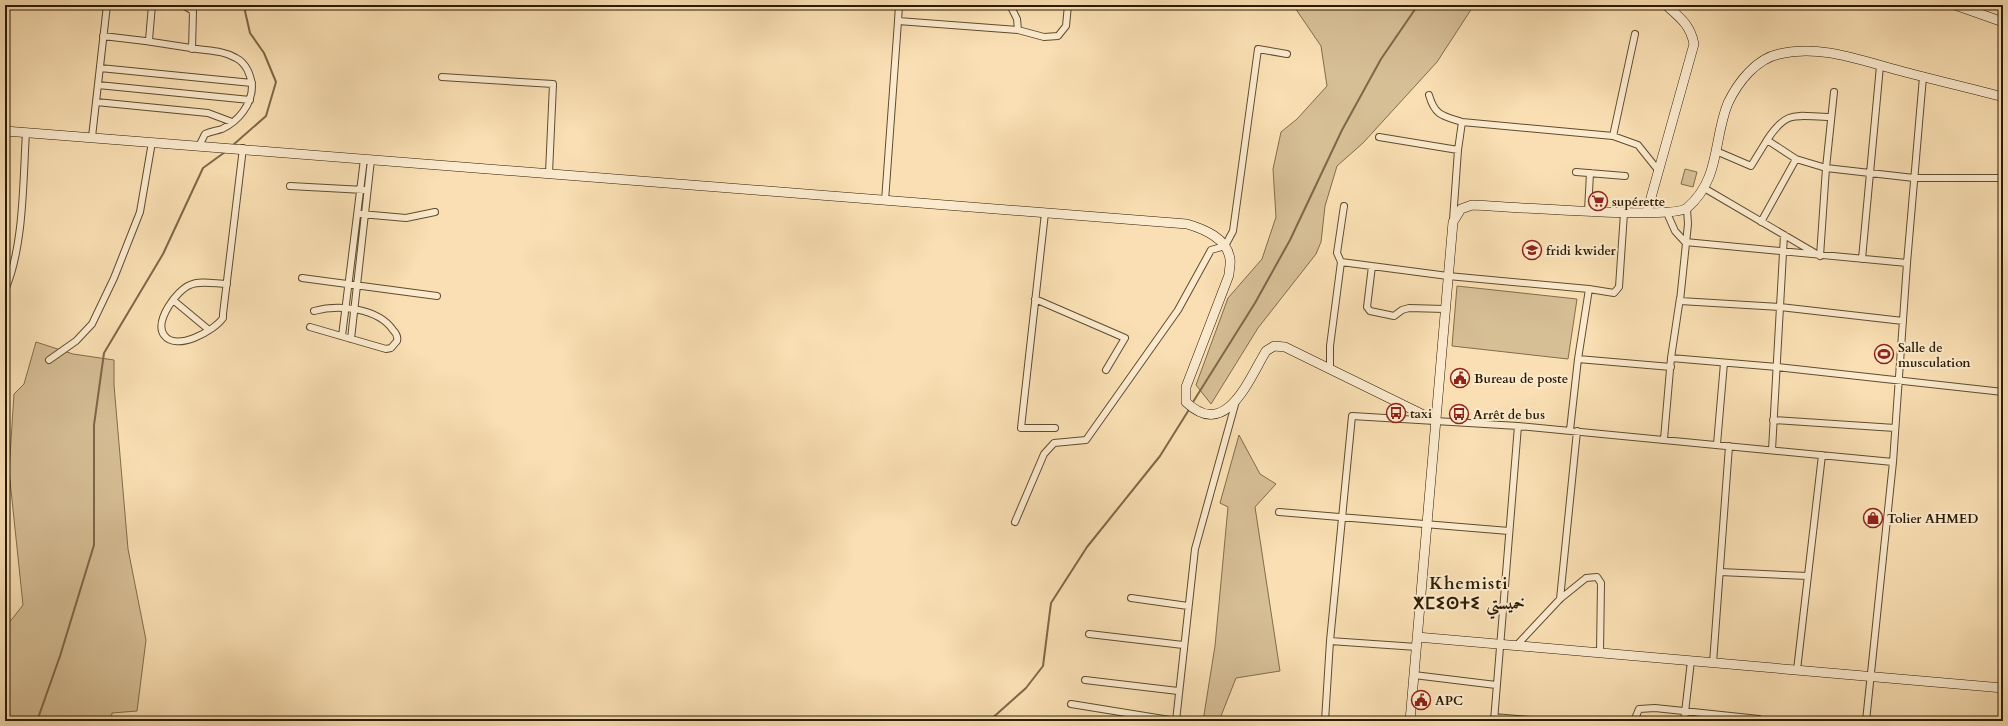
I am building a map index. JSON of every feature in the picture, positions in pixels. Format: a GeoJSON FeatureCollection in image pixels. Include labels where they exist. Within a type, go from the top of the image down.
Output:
{"type":"FeatureCollection","features":[{"type":"Feature","properties":{"kind":"street"},"geometry":{"type":"LineString","coordinates":[[92,138],[107,5]]}},
{"type":"Feature","properties":{"kind":"street"},"geometry":{"type":"LineString","coordinates":[[149,40],[152,5]]}},
{"type":"Feature","properties":{"kind":"street"},"geometry":{"type":"LineString","coordinates":[[183,5],[193,11],[192,49]]}},
{"type":"Feature","properties":{"kind":"street"},"geometry":{"type":"LineString","coordinates":[[885,201],[899,5]]}},
{"type":"Feature","properties":{"kind":"street"},"geometry":{"type":"LineString","coordinates":[[1010,5],[1017,19],[1018,30]]}},
{"type":"Feature","properties":{"kind":"street"},"geometry":{"type":"LineString","coordinates":[[898,21],[1018,30],[1044,37],[1058,36],[1066,26],[1068,5]]}},
{"type":"Feature","properties":{"kind":"street"},"geometry":{"type":"LineString","coordinates":[[1647,212],[1694,44],[1692,32],[1685,22],[1666,5]]}},
{"type":"Feature","properties":{"kind":"street"},"geometry":{"type":"LineString","coordinates":[[1955,5],[2003,22]]}},
{"type":"Feature","properties":{"kind":"street"},"geometry":{"type":"LineString","coordinates":[[1613,136],[1635,34]]}},
{"type":"Feature","properties":{"kind":"street"},"geometry":{"type":"LineString","coordinates":[[103,36],[149,40],[192,49],[228,54],[243,62],[252,83],[250,100],[244,110],[232,122],[222,129],[205,134],[199,146]]}},
{"type":"Feature","properties":{"kind":"street"},"geometry":{"type":"LineString","coordinates":[[1015,522],[1044,454],[1054,443],[1086,440],[1178,310],[1211,250],[1225,246],[1233,231],[1258,49],[1286,54]]}},
{"type":"Feature","properties":{"kind":"street"},"geometry":{"type":"LineString","coordinates":[[1453,222],[1461,210],[1472,205],[1624,213],[1668,213],[1687,209],[1704,188],[1711,175],[1728,104],[1742,79],[1760,62],[1779,54],[1806,51],[1839,53],[1880,66],[2003,97]]}},
{"type":"Feature","properties":{"kind":"street"},"geometry":{"type":"LineString","coordinates":[[1862,259],[1880,66]]}},
{"type":"Feature","properties":{"kind":"street"},"geometry":{"type":"LineString","coordinates":[[100,68],[252,83]]}},
{"type":"Feature","properties":{"kind":"street"},"geometry":{"type":"LineString","coordinates":[[442,77],[553,84],[549,173]]}},
{"type":"Feature","properties":{"kind":"street"},"geometry":{"type":"LineString","coordinates":[[1866,721],[1893,462],[1907,262],[1923,77]]}},
{"type":"Feature","properties":{"kind":"street"},"geometry":{"type":"LineString","coordinates":[[98,85],[250,100]]}},
{"type":"Feature","properties":{"kind":"street"},"geometry":{"type":"LineString","coordinates":[[1820,256],[1826,168],[1834,92]]}},
{"type":"Feature","properties":{"kind":"street"},"geometry":{"type":"LineString","coordinates":[[1429,95],[1433,108],[1444,116],[1462,122],[1613,136],[1638,145],[1658,170]]}},
{"type":"Feature","properties":{"kind":"street"},"geometry":{"type":"LineString","coordinates":[[96,102],[208,113],[232,122]]}},
{"type":"Feature","properties":{"kind":"street"},"geometry":{"type":"LineString","coordinates":[[1716,151],[1751,166],[1767,140],[1783,119],[1798,115],[1831,117]]}},
{"type":"Feature","properties":{"kind":"street"},"geometry":{"type":"LineString","coordinates":[[1410,721],[1458,150],[1462,122]]}},
{"type":"Feature","properties":{"kind":"street"},"geometry":{"type":"LineString","coordinates":[[5,131],[238,148],[1045,214],[1187,224],[1204,229],[1225,246],[1231,259],[1228,275],[1186,388],[1186,402],[1196,411],[1210,416],[1223,412],[1237,400]]}},
{"type":"Feature","properties":{"kind":"street"},"geometry":{"type":"LineString","coordinates":[[5,290],[14,269],[20,216],[26,132]]}},
{"type":"Feature","properties":{"kind":"street"},"geometry":{"type":"LineString","coordinates":[[1379,137],[1458,150]]}},
{"type":"Feature","properties":{"kind":"street"},"geometry":{"type":"LineString","coordinates":[[1767,140],[1796,159],[1826,168],[1914,178],[2003,178]]}},
{"type":"Feature","properties":{"kind":"street"},"geometry":{"type":"LineString","coordinates":[[49,360],[76,341],[89,328],[114,278],[140,212],[152,142]]}},
{"type":"Feature","properties":{"kind":"street"},"geometry":{"type":"LineString","coordinates":[[227,284],[194,284],[183,289],[166,311],[161,324],[164,335],[172,340],[194,339],[209,330],[223,318],[227,284],[238,148]]}},
{"type":"Feature","properties":{"kind":"street"},"geometry":{"type":"LineString","coordinates":[[342,336],[360,190],[368,159]]}},
{"type":"Feature","properties":{"kind":"street"},"geometry":{"type":"LineString","coordinates":[[351,339],[368,190],[368,159]]}},
{"type":"Feature","properties":{"kind":"street"},"geometry":{"type":"LineString","coordinates":[[1761,222],[1796,159]]}},
{"type":"Feature","properties":{"kind":"street"},"geometry":{"type":"LineString","coordinates":[[1576,172],[1625,176]]}},
{"type":"Feature","properties":{"kind":"street"},"geometry":{"type":"LineString","coordinates":[[1588,211],[1590,173]]}},
{"type":"Feature","properties":{"kind":"street"},"geometry":{"type":"LineString","coordinates":[[290,186],[368,190]]}},
{"type":"Feature","properties":{"kind":"street"},"geometry":{"type":"LineString","coordinates":[[1704,188],[1820,256]]}},
{"type":"Feature","properties":{"kind":"street"},"geometry":{"type":"LineString","coordinates":[[1330,369],[1330,346],[1341,262],[1337,253],[1344,206]]}},
{"type":"Feature","properties":{"kind":"street"},"geometry":{"type":"LineString","coordinates":[[1664,439],[1671,358],[1688,224],[1687,209]]}},
{"type":"Feature","properties":{"kind":"street"},"geometry":{"type":"LineString","coordinates":[[358,214],[406,218],[435,212]]}},
{"type":"Feature","properties":{"kind":"street"},"geometry":{"type":"LineString","coordinates":[[1341,262],[1448,276],[1590,289],[1614,293],[1619,287],[1624,213]]}},
{"type":"Feature","properties":{"kind":"street"},"geometry":{"type":"LineString","coordinates":[[1668,213],[1675,231],[1685,242],[1820,256],[1907,262]]}},
{"type":"Feature","properties":{"kind":"street"},"geometry":{"type":"LineString","coordinates":[[1045,214],[1021,428],[1055,428]]}},
{"type":"Feature","properties":{"kind":"street"},"geometry":{"type":"LineString","coordinates":[[1772,450],[1784,235]]}},
{"type":"Feature","properties":{"kind":"street"},"geometry":{"type":"LineString","coordinates":[[1372,266],[1368,307],[1370,311],[1394,316],[1402,310],[1409,308],[1445,309]]}},
{"type":"Feature","properties":{"kind":"street"},"geometry":{"type":"LineString","coordinates":[[302,278],[437,296]]}},
{"type":"Feature","properties":{"kind":"street"},"geometry":{"type":"LineString","coordinates":[[1570,430],[1578,359],[1590,289]]}},
{"type":"Feature","properties":{"kind":"street"},"geometry":{"type":"LineString","coordinates":[[1680,295],[1680,301],[1780,307],[1903,320]]}},
{"type":"Feature","properties":{"kind":"street"},"geometry":{"type":"LineString","coordinates":[[1035,299],[1125,338],[1106,370]]}},
{"type":"Feature","properties":{"kind":"street"},"geometry":{"type":"LineString","coordinates":[[174,300],[209,330]]}},
{"type":"Feature","properties":{"kind":"street"},"geometry":{"type":"LineString","coordinates":[[310,327],[386,349],[394,346],[398,338],[390,325],[379,316],[346,309],[328,308],[314,311]]}},
{"type":"Feature","properties":{"kind":"street"},"geometry":{"type":"LineString","coordinates":[[1070,704],[1176,721],[1183,645],[1195,549],[1237,400],[1266,351],[1274,346],[1285,347],[1436,421]]}},
{"type":"Feature","properties":{"kind":"street"},"geometry":{"type":"LineString","coordinates":[[1671,358],[1776,367],[2003,392]]}},
{"type":"Feature","properties":{"kind":"street"},"geometry":{"type":"LineString","coordinates":[[1578,359],[1670,367]]}},
{"type":"Feature","properties":{"kind":"street"},"geometry":{"type":"LineString","coordinates":[[1717,444],[1724,362]]}},
{"type":"Feature","properties":{"kind":"street"},"geometry":{"type":"LineString","coordinates":[[1325,721],[1330,641],[1352,416],[1577,430],[1893,462]]}},
{"type":"Feature","properties":{"kind":"street"},"geometry":{"type":"LineString","coordinates":[[1773,420],[1896,428]]}},
{"type":"Feature","properties":{"kind":"street"},"geometry":{"type":"LineString","coordinates":[[1518,426],[1508,531],[1494,719],[1542,721]]}},
{"type":"Feature","properties":{"kind":"street"},"geometry":{"type":"LineString","coordinates":[[1560,599],[1577,430]]}},
{"type":"Feature","properties":{"kind":"street"},"geometry":{"type":"LineString","coordinates":[[1713,663],[1729,446]]}},
{"type":"Feature","properties":{"kind":"street"},"geometry":{"type":"LineString","coordinates":[[1797,670],[1822,455]]}},
{"type":"Feature","properties":{"kind":"street"},"geometry":{"type":"LineString","coordinates":[[1279,512],[1508,531]]}},
{"type":"Feature","properties":{"kind":"street"},"geometry":{"type":"LineString","coordinates":[[1720,572],[1808,576]]}},
{"type":"Feature","properties":{"kind":"street"},"geometry":{"type":"LineString","coordinates":[[1516,646],[1560,599],[1586,578],[1597,578],[1601,583],[1602,594],[1600,653]]}},
{"type":"Feature","properties":{"kind":"street"},"geometry":{"type":"LineString","coordinates":[[1131,598],[1188,606]]}},
{"type":"Feature","properties":{"kind":"street"},"geometry":{"type":"LineString","coordinates":[[1089,634],[1183,645]]}},
{"type":"Feature","properties":{"kind":"street"},"geometry":{"type":"LineString","coordinates":[[1418,637],[2003,688]]}},
{"type":"Feature","properties":{"kind":"street"},"geometry":{"type":"LineString","coordinates":[[1330,641],[1417,647]]}},
{"type":"Feature","properties":{"kind":"street"},"geometry":{"type":"LineString","coordinates":[[1684,721],[1690,661]]}},
{"type":"Feature","properties":{"kind":"street"},"geometry":{"type":"LineString","coordinates":[[1414,675],[1496,685]]}},
{"type":"Feature","properties":{"kind":"street"},"geometry":{"type":"LineString","coordinates":[[1085,680],[1178,691]]}},
{"type":"Feature","properties":{"kind":"street"},"geometry":{"type":"LineString","coordinates":[[1634,721],[1636,712],[1641,708],[1685,710],[1759,719],[1762,721]]}},
{"type":"Feature","properties":{"kind":"shaded area"},"geometry":{"type":"Polygon","coordinates":[[[1293,5],[1330,5],[1332,8],[1337,5],[1474,5],[1437,62],[1363,143],[1337,166],[1325,206],[1321,242],[1316,254],[1258,328],[1211,404],[1196,385],[1228,298],[1262,259],[1276,217],[1273,169],[1281,132],[1297,119],[1327,86],[1321,46],[1293,5]]]}},
{"type":"Feature","properties":{"kind":"shaded area"},"geometry":{"type":"Polygon","coordinates":[[[1685,169],[1697,172],[1693,187],[1681,184],[1685,169]]]}},
{"type":"Feature","properties":{"kind":"shaded area"},"geometry":{"type":"Polygon","coordinates":[[[1457,286],[1577,299],[1568,359],[1452,346],[1457,286]]]}},
{"type":"Feature","properties":{"kind":"shaded area"},"geometry":{"type":"Polygon","coordinates":[[[36,342],[73,354],[114,360],[114,385],[128,549],[146,640],[137,711],[112,713],[111,721],[5,721],[5,628],[23,605],[9,471],[14,394],[24,384],[36,342]]]}},
{"type":"Feature","properties":{"kind":"shaded area"},"geometry":{"type":"Polygon","coordinates":[[[1239,435],[1260,474],[1276,484],[1255,507],[1280,671],[1236,678],[1219,721],[1203,721],[1215,646],[1228,507],[1220,503],[1239,435]]]}},
{"type":"Feature","properties":{"kind":"waterway"},"geometry":{"type":"LineString","coordinates":[[233,145],[266,116],[276,82],[264,53],[250,33],[245,11],[246,5]]}},
{"type":"Feature","properties":{"kind":"waterway"},"geometry":{"type":"LineString","coordinates":[[1193,402],[1255,303],[1290,240],[1342,130],[1381,59],[1418,5]]}},
{"type":"Feature","properties":{"kind":"waterway"},"geometry":{"type":"LineString","coordinates":[[37,721],[60,656],[94,545],[94,425],[104,353],[163,254],[203,168],[225,152]]}},
{"type":"Feature","properties":{"kind":"waterway"},"geometry":{"type":"LineString","coordinates":[[989,721],[1026,688],[1043,666],[1051,603],[1087,547],[1160,456],[1190,408]]}},
{"type":"Feature","properties":{"kind":"place","name":"supérette"},"geometry":{"type":"Point","coordinates":[1598,201]}},
{"type":"Feature","properties":{"kind":"place","name":"fridi kwider"},"geometry":{"type":"Point","coordinates":[1532,250]}},
{"type":"Feature","properties":{"kind":"place","name":"Salle de musculation"},"geometry":{"type":"Point","coordinates":[1884,354]}},
{"type":"Feature","properties":{"kind":"place","name":"Bureau de poste"},"geometry":{"type":"Point","coordinates":[1460,378]}},
{"type":"Feature","properties":{"kind":"place","name":"taxi"},"geometry":{"type":"Point","coordinates":[1396,413]}},
{"type":"Feature","properties":{"kind":"place","name":"Arrêt de bus"},"geometry":{"type":"Point","coordinates":[1459,414]}},
{"type":"Feature","properties":{"kind":"place","name":"Tolier AHMED"},"geometry":{"type":"Point","coordinates":[1873,518]}},
{"type":"Feature","properties":{"kind":"place","name":"APC"},"geometry":{"type":"Point","coordinates":[1421,700]}},
{"type":"Feature","properties":{"kind":"district","name":"Khemisti ⵅⵎⵉⵙⵜⵉ خميستي"},"geometry":{"type":"Point","coordinates":[1469,593]}}]}
